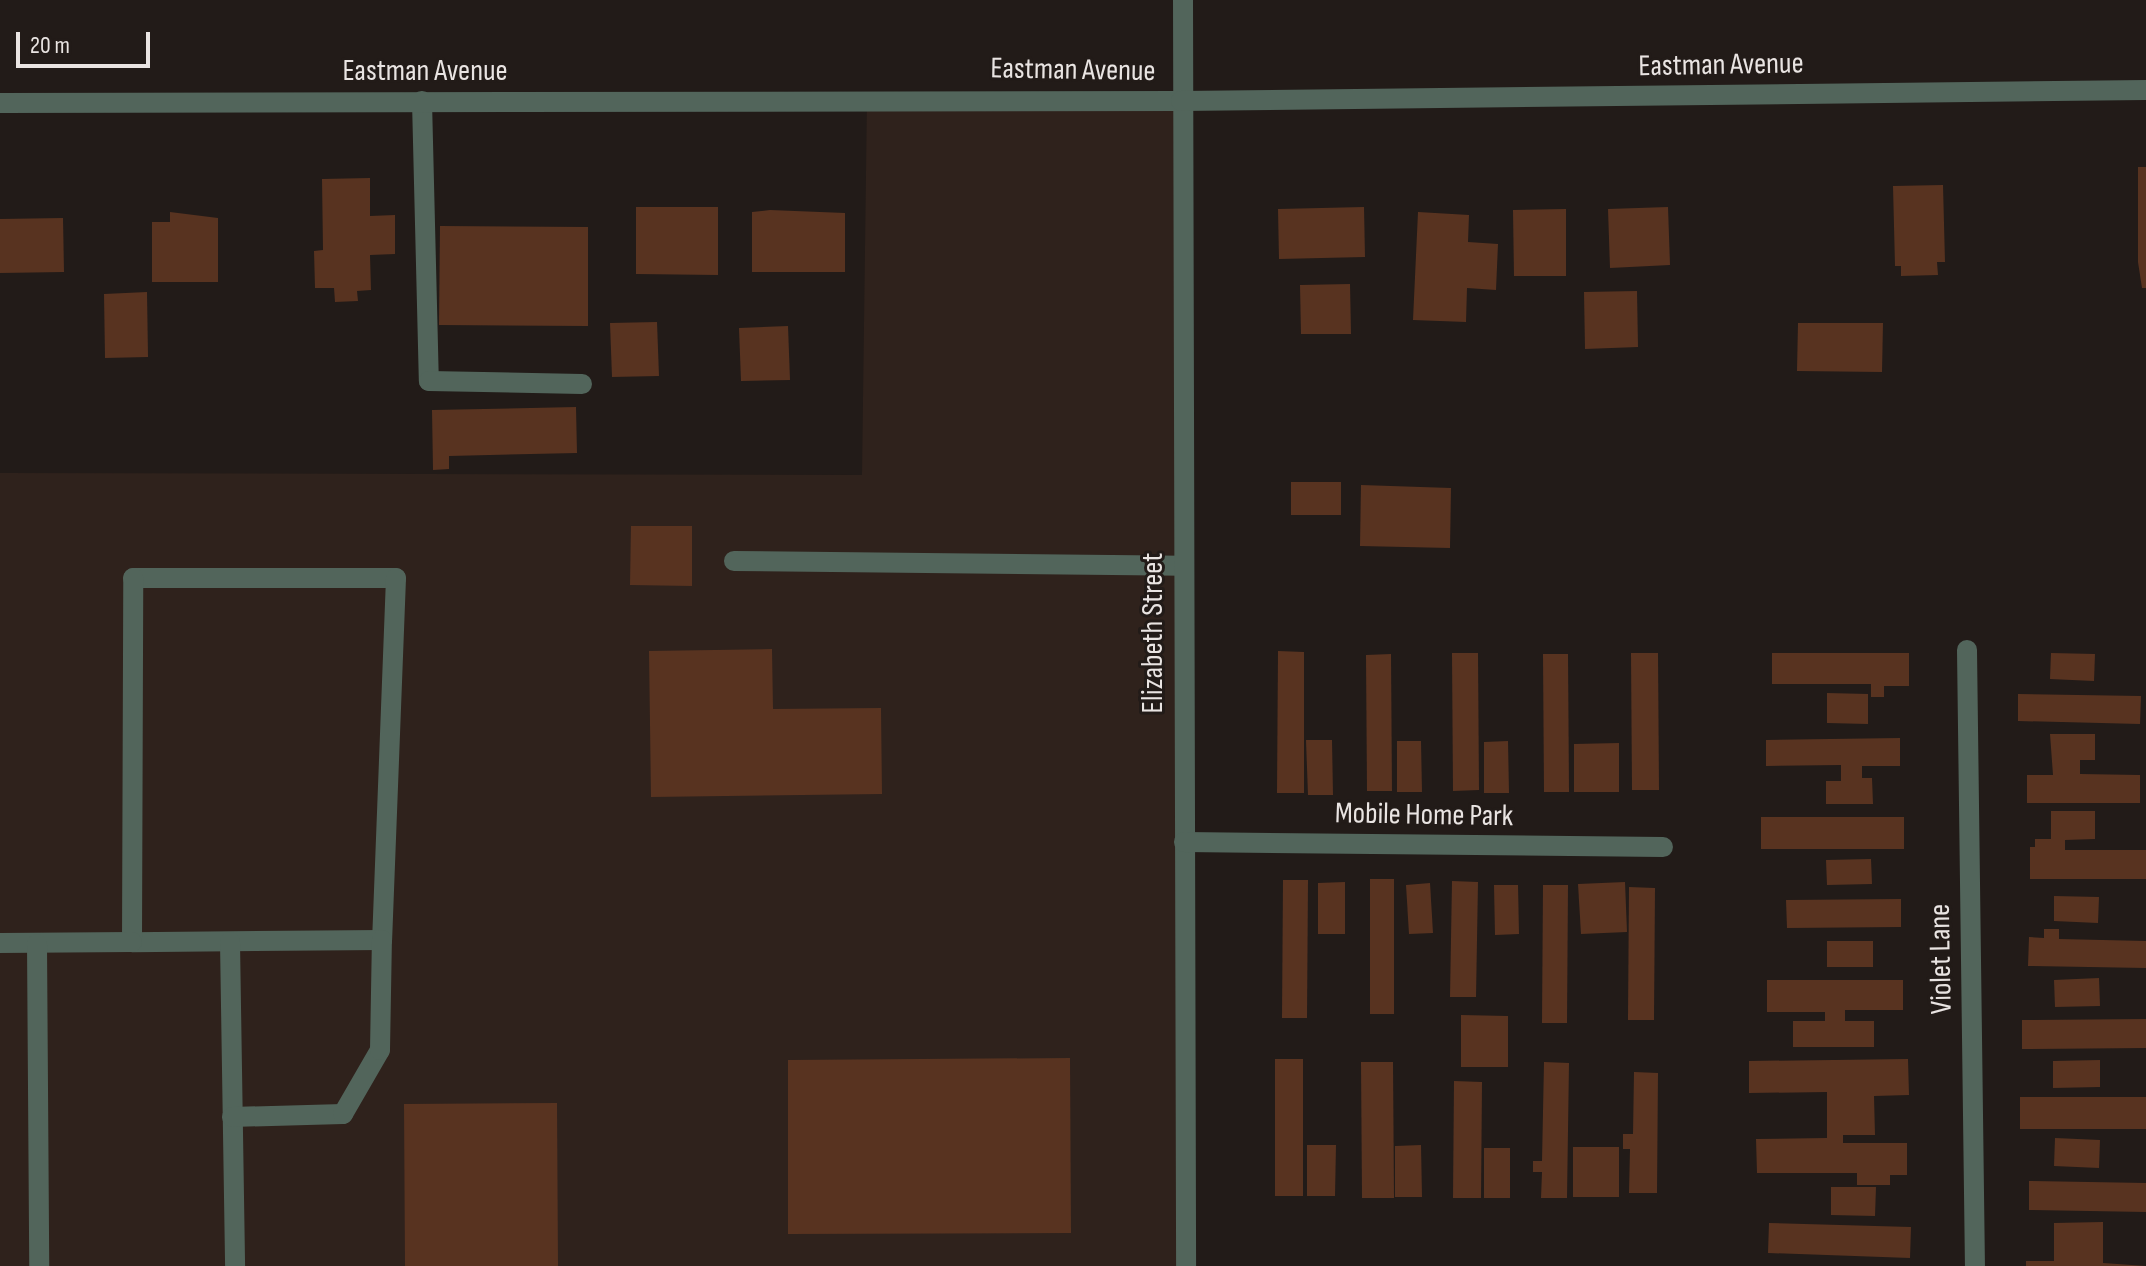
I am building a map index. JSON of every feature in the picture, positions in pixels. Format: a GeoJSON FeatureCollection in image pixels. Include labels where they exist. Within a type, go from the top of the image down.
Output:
{"type":"FeatureCollection","features":[{"type":"Feature","properties":{"kind":"street","name":"Elizabeth Street"},"geometry":{"type":"LineString","coordinates":[[1183,0],[1186,1266]]}},
{"type":"Feature","properties":{"kind":"street","name":"Eastman Avenue"},"geometry":{"type":"LineString","coordinates":[[0,103],[1181,101],[2146,90]]}},
{"type":"Feature","properties":{"kind":"street"},"geometry":{"type":"LineString","coordinates":[[422,101],[429,381],[582,384]]}},
{"type":"Feature","properties":{"kind":"street"},"geometry":{"type":"LineString","coordinates":[[734,561],[1183,566]]}},
{"type":"Feature","properties":{"kind":"street"},"geometry":{"type":"LineString","coordinates":[[132,942],[133,578],[396,578],[380,1050],[343,1114],[232,1117]]}},
{"type":"Feature","properties":{"kind":"street","name":"Violet Lane"},"geometry":{"type":"LineString","coordinates":[[1967,650],[1975,1266]]}},
{"type":"Feature","properties":{"kind":"street","name":"Mobile Home Park"},"geometry":{"type":"LineString","coordinates":[[1184,842],[1663,847]]}},
{"type":"Feature","properties":{"kind":"street"},"geometry":{"type":"LineString","coordinates":[[0,943],[382,940]]}},
{"type":"Feature","properties":{"kind":"street"},"geometry":{"type":"LineString","coordinates":[[230,942],[235,1266]]}},
{"type":"Feature","properties":{"kind":"street"},"geometry":{"type":"LineString","coordinates":[[37,944],[39,1266]]}},
{"type":"Feature","properties":{"kind":"shaded area"},"geometry":{"type":"Polygon","coordinates":[[[867,98],[1181,101],[1186,1266],[0,1266],[0,473],[862,475],[867,98]]]}},
{"type":"Feature","properties":{"kind":"building"},"geometry":{"type":"Polygon","coordinates":[[[2138,167],[2146,167],[2146,288],[2142,288],[2138,262],[2138,167]]]}},
{"type":"Feature","properties":{"kind":"building"},"geometry":{"type":"Polygon","coordinates":[[[370,178],[370,216],[395,215],[395,254],[370,255],[371,290],[357,291],[358,301],[335,302],[334,288],[315,288],[314,251],[323,250],[322,179],[370,178]]]}},
{"type":"Feature","properties":{"kind":"building"},"geometry":{"type":"Polygon","coordinates":[[[1943,185],[1945,262],[1937,262],[1938,275],[1901,276],[1901,266],[1895,266],[1893,186],[1943,185]]]}},
{"type":"Feature","properties":{"kind":"building"},"geometry":{"type":"Polygon","coordinates":[[[636,207],[718,207],[718,275],[636,274],[636,207]]]}},
{"type":"Feature","properties":{"kind":"building"},"geometry":{"type":"Polygon","coordinates":[[[1364,207],[1365,257],[1279,259],[1278,209],[1364,207]]]}},
{"type":"Feature","properties":{"kind":"building"},"geometry":{"type":"Polygon","coordinates":[[[1668,207],[1670,265],[1610,268],[1608,209],[1668,207]]]}},
{"type":"Feature","properties":{"kind":"building"},"geometry":{"type":"Polygon","coordinates":[[[1566,209],[1566,276],[1514,276],[1513,210],[1566,209]]]}},
{"type":"Feature","properties":{"kind":"building"},"geometry":{"type":"Polygon","coordinates":[[[170,212],[218,218],[218,282],[152,282],[152,222],[170,222],[170,212]]]}},
{"type":"Feature","properties":{"kind":"building"},"geometry":{"type":"Polygon","coordinates":[[[752,212],[845,213],[845,272],[752,272],[752,212]]]}},
{"type":"Feature","properties":{"kind":"building"},"geometry":{"type":"Polygon","coordinates":[[[1418,212],[1469,215],[1468,242],[1498,244],[1496,290],[1467,288],[1466,322],[1413,320],[1418,212]]]}},
{"type":"Feature","properties":{"kind":"building"},"geometry":{"type":"Polygon","coordinates":[[[63,218],[64,272],[0,273],[0,219],[63,218]]]}},
{"type":"Feature","properties":{"kind":"building"},"geometry":{"type":"Polygon","coordinates":[[[440,226],[588,227],[588,326],[439,325],[440,226]]]}},
{"type":"Feature","properties":{"kind":"building"},"geometry":{"type":"Polygon","coordinates":[[[1350,284],[1351,334],[1301,334],[1300,285],[1350,284]]]}},
{"type":"Feature","properties":{"kind":"building"},"geometry":{"type":"Polygon","coordinates":[[[1637,291],[1638,347],[1585,349],[1584,292],[1637,291]]]}},
{"type":"Feature","properties":{"kind":"building"},"geometry":{"type":"Polygon","coordinates":[[[147,292],[148,357],[105,358],[104,294],[147,292]]]}},
{"type":"Feature","properties":{"kind":"building"},"geometry":{"type":"Polygon","coordinates":[[[657,322],[659,376],[612,377],[610,323],[657,322]]]}},
{"type":"Feature","properties":{"kind":"building"},"geometry":{"type":"Polygon","coordinates":[[[1798,323],[1883,323],[1882,372],[1797,371],[1798,323]]]}},
{"type":"Feature","properties":{"kind":"building"},"geometry":{"type":"Polygon","coordinates":[[[788,326],[790,380],[741,381],[739,328],[788,326]]]}},
{"type":"Feature","properties":{"kind":"building"},"geometry":{"type":"Polygon","coordinates":[[[576,407],[577,453],[449,456],[449,469],[433,470],[432,410],[576,407]]]}},
{"type":"Feature","properties":{"kind":"building"},"geometry":{"type":"Polygon","coordinates":[[[1291,482],[1341,482],[1341,515],[1291,515],[1291,482]]]}},
{"type":"Feature","properties":{"kind":"building"},"geometry":{"type":"Polygon","coordinates":[[[1361,485],[1451,488],[1450,548],[1360,546],[1361,485]]]}},
{"type":"Feature","properties":{"kind":"building"},"geometry":{"type":"Polygon","coordinates":[[[631,526],[692,526],[692,586],[630,585],[631,526]]]}},
{"type":"Feature","properties":{"kind":"building"},"geometry":{"type":"Polygon","coordinates":[[[772,649],[773,709],[881,708],[882,794],[651,797],[649,651],[772,649]]]}},
{"type":"Feature","properties":{"kind":"building"},"geometry":{"type":"Polygon","coordinates":[[[1278,651],[1304,652],[1304,793],[1277,793],[1278,651]]]}},
{"type":"Feature","properties":{"kind":"building"},"geometry":{"type":"Polygon","coordinates":[[[1452,653],[1478,653],[1479,790],[1453,791],[1452,653]]]}},
{"type":"Feature","properties":{"kind":"building"},"geometry":{"type":"Polygon","coordinates":[[[1631,653],[1658,653],[1659,790],[1632,790],[1631,653]]]}},
{"type":"Feature","properties":{"kind":"building"},"geometry":{"type":"Polygon","coordinates":[[[1772,653],[1909,653],[1909,686],[1884,686],[1884,697],[1871,697],[1871,684],[1772,684],[1772,653]]]}},
{"type":"Feature","properties":{"kind":"building"},"geometry":{"type":"Polygon","coordinates":[[[2051,653],[2095,654],[2094,681],[2050,679],[2051,653]]]}},
{"type":"Feature","properties":{"kind":"building"},"geometry":{"type":"Polygon","coordinates":[[[1391,654],[1392,791],[1367,791],[1366,655],[1391,654]]]}},
{"type":"Feature","properties":{"kind":"building"},"geometry":{"type":"Polygon","coordinates":[[[1543,654],[1568,654],[1569,792],[1544,792],[1543,654]]]}},
{"type":"Feature","properties":{"kind":"building"},"geometry":{"type":"Polygon","coordinates":[[[1827,693],[1868,694],[1868,724],[1827,723],[1827,693]]]}},
{"type":"Feature","properties":{"kind":"building"},"geometry":{"type":"Polygon","coordinates":[[[2018,694],[2141,696],[2140,724],[2018,721],[2018,694]]]}},
{"type":"Feature","properties":{"kind":"building"},"geometry":{"type":"Polygon","coordinates":[[[2050,734],[2095,734],[2095,760],[2080,760],[2080,774],[2140,775],[2140,803],[2027,803],[2027,775],[2053,775],[2050,734]]]}},
{"type":"Feature","properties":{"kind":"building"},"geometry":{"type":"Polygon","coordinates":[[[1900,738],[1900,766],[1862,766],[1862,778],[1872,778],[1873,804],[1826,804],[1826,781],[1841,781],[1841,765],[1766,766],[1766,740],[1900,738]]]}},
{"type":"Feature","properties":{"kind":"building"},"geometry":{"type":"Polygon","coordinates":[[[1306,740],[1332,740],[1333,795],[1308,795],[1306,740]]]}},
{"type":"Feature","properties":{"kind":"building"},"geometry":{"type":"Polygon","coordinates":[[[1397,741],[1421,741],[1422,792],[1397,792],[1397,741]]]}},
{"type":"Feature","properties":{"kind":"building"},"geometry":{"type":"Polygon","coordinates":[[[1508,741],[1509,793],[1484,793],[1484,742],[1508,741]]]}},
{"type":"Feature","properties":{"kind":"building"},"geometry":{"type":"Polygon","coordinates":[[[1619,743],[1619,792],[1574,792],[1574,744],[1619,743]]]}},
{"type":"Feature","properties":{"kind":"building"},"geometry":{"type":"Polygon","coordinates":[[[2051,811],[2095,811],[2095,839],[2065,840],[2065,850],[2146,850],[2146,879],[2030,879],[2030,847],[2035,847],[2035,839],[2051,839],[2051,811]]]}},
{"type":"Feature","properties":{"kind":"building"},"geometry":{"type":"Polygon","coordinates":[[[1761,817],[1904,817],[1904,849],[1761,849],[1761,817]]]}},
{"type":"Feature","properties":{"kind":"building"},"geometry":{"type":"Polygon","coordinates":[[[1871,859],[1872,884],[1827,885],[1826,860],[1871,859]]]}},
{"type":"Feature","properties":{"kind":"building"},"geometry":{"type":"Polygon","coordinates":[[[1370,879],[1394,879],[1394,1014],[1370,1014],[1370,879]]]}},
{"type":"Feature","properties":{"kind":"building"},"geometry":{"type":"Polygon","coordinates":[[[1283,880],[1308,880],[1307,1018],[1282,1018],[1283,880]]]}},
{"type":"Feature","properties":{"kind":"building"},"geometry":{"type":"Polygon","coordinates":[[[1452,881],[1478,882],[1476,997],[1450,997],[1452,881]]]}},
{"type":"Feature","properties":{"kind":"building"},"geometry":{"type":"Polygon","coordinates":[[[1345,882],[1345,934],[1318,934],[1318,883],[1345,882]]]}},
{"type":"Feature","properties":{"kind":"building"},"geometry":{"type":"Polygon","coordinates":[[[1625,882],[1627,932],[1581,934],[1578,884],[1625,882]]]}},
{"type":"Feature","properties":{"kind":"building"},"geometry":{"type":"Polygon","coordinates":[[[1430,883],[1433,933],[1409,934],[1406,885],[1430,883]]]}},
{"type":"Feature","properties":{"kind":"building"},"geometry":{"type":"Polygon","coordinates":[[[1494,885],[1518,885],[1519,934],[1495,935],[1494,885]]]}},
{"type":"Feature","properties":{"kind":"building"},"geometry":{"type":"Polygon","coordinates":[[[1543,885],[1568,885],[1567,1023],[1542,1023],[1543,885]]]}},
{"type":"Feature","properties":{"kind":"building"},"geometry":{"type":"Polygon","coordinates":[[[1629,887],[1655,888],[1654,1020],[1628,1020],[1629,887]]]}},
{"type":"Feature","properties":{"kind":"building"},"geometry":{"type":"Polygon","coordinates":[[[2054,896],[2099,897],[2098,923],[2054,921],[2054,896]]]}},
{"type":"Feature","properties":{"kind":"building"},"geometry":{"type":"Polygon","coordinates":[[[1901,899],[1901,927],[1787,928],[1786,900],[1901,899]]]}},
{"type":"Feature","properties":{"kind":"building"},"geometry":{"type":"Polygon","coordinates":[[[2044,929],[2059,929],[2059,939],[2146,941],[2146,968],[2028,966],[2029,937],[2044,938],[2044,929]]]}},
{"type":"Feature","properties":{"kind":"building"},"geometry":{"type":"Polygon","coordinates":[[[1827,941],[1873,941],[1873,967],[1827,967],[1827,941]]]}},
{"type":"Feature","properties":{"kind":"building"},"geometry":{"type":"Polygon","coordinates":[[[2099,978],[2100,1006],[2055,1007],[2054,980],[2099,978]]]}},
{"type":"Feature","properties":{"kind":"building"},"geometry":{"type":"Polygon","coordinates":[[[1767,980],[1903,980],[1903,1010],[1845,1010],[1845,1021],[1874,1021],[1874,1047],[1793,1047],[1793,1021],[1825,1021],[1825,1012],[1767,1012],[1767,980]]]}},
{"type":"Feature","properties":{"kind":"building"},"geometry":{"type":"Polygon","coordinates":[[[1461,1015],[1508,1016],[1508,1067],[1461,1067],[1461,1015]]]}},
{"type":"Feature","properties":{"kind":"building"},"geometry":{"type":"Polygon","coordinates":[[[2146,1019],[2146,1048],[2022,1049],[2022,1020],[2146,1019]]]}},
{"type":"Feature","properties":{"kind":"building"},"geometry":{"type":"Polygon","coordinates":[[[1070,1058],[1071,1233],[788,1234],[788,1060],[1070,1058]]]}},
{"type":"Feature","properties":{"kind":"building"},"geometry":{"type":"Polygon","coordinates":[[[1275,1059],[1303,1059],[1303,1196],[1275,1196],[1275,1059]]]}},
{"type":"Feature","properties":{"kind":"building"},"geometry":{"type":"Polygon","coordinates":[[[1908,1059],[1909,1095],[1874,1096],[1875,1135],[1843,1135],[1843,1143],[1907,1143],[1907,1175],[1890,1175],[1890,1185],[1857,1185],[1857,1173],[1757,1173],[1756,1139],[1827,1138],[1827,1092],[1749,1093],[1749,1061],[1908,1059]]]}},
{"type":"Feature","properties":{"kind":"building"},"geometry":{"type":"Polygon","coordinates":[[[2100,1060],[2100,1087],[2053,1088],[2053,1061],[2100,1060]]]}},
{"type":"Feature","properties":{"kind":"building"},"geometry":{"type":"Polygon","coordinates":[[[1361,1062],[1393,1062],[1394,1198],[1362,1198],[1361,1062]]]}},
{"type":"Feature","properties":{"kind":"building"},"geometry":{"type":"Polygon","coordinates":[[[1544,1062],[1569,1063],[1567,1198],[1541,1198],[1542,1172],[1533,1172],[1533,1161],[1542,1161],[1544,1062]]]}},
{"type":"Feature","properties":{"kind":"building"},"geometry":{"type":"Polygon","coordinates":[[[1634,1072],[1658,1073],[1657,1193],[1629,1193],[1630,1149],[1623,1149],[1623,1134],[1633,1134],[1634,1072]]]}},
{"type":"Feature","properties":{"kind":"building"},"geometry":{"type":"Polygon","coordinates":[[[1454,1081],[1482,1082],[1481,1198],[1453,1198],[1454,1081]]]}},
{"type":"Feature","properties":{"kind":"building"},"geometry":{"type":"Polygon","coordinates":[[[2020,1097],[2146,1097],[2146,1129],[2020,1129],[2020,1097]]]}},
{"type":"Feature","properties":{"kind":"building"},"geometry":{"type":"Polygon","coordinates":[[[557,1103],[558,1266],[405,1266],[404,1104],[557,1103]]]}},
{"type":"Feature","properties":{"kind":"building"},"geometry":{"type":"Polygon","coordinates":[[[2055,1138],[2100,1140],[2099,1168],[2054,1166],[2055,1138]]]}},
{"type":"Feature","properties":{"kind":"building"},"geometry":{"type":"Polygon","coordinates":[[[1307,1145],[1336,1145],[1335,1196],[1307,1196],[1307,1145]]]}},
{"type":"Feature","properties":{"kind":"building"},"geometry":{"type":"Polygon","coordinates":[[[1421,1145],[1422,1197],[1395,1197],[1395,1146],[1421,1145]]]}},
{"type":"Feature","properties":{"kind":"building"},"geometry":{"type":"Polygon","coordinates":[[[1573,1147],[1619,1147],[1619,1197],[1573,1197],[1573,1147]]]}},
{"type":"Feature","properties":{"kind":"building"},"geometry":{"type":"Polygon","coordinates":[[[1484,1148],[1510,1148],[1510,1198],[1484,1198],[1484,1148]]]}},
{"type":"Feature","properties":{"kind":"building"},"geometry":{"type":"Polygon","coordinates":[[[2029,1181],[2146,1183],[2146,1212],[2029,1210],[2029,1181]]]}},
{"type":"Feature","properties":{"kind":"building"},"geometry":{"type":"Polygon","coordinates":[[[1831,1187],[1876,1187],[1875,1216],[1831,1215],[1831,1187]]]}},
{"type":"Feature","properties":{"kind":"building"},"geometry":{"type":"Polygon","coordinates":[[[2103,1222],[2103,1263],[2146,1266],[2026,1266],[2026,1261],[2054,1261],[2054,1223],[2103,1222]]]}},
{"type":"Feature","properties":{"kind":"building"},"geometry":{"type":"Polygon","coordinates":[[[1769,1223],[1911,1227],[1910,1258],[1768,1253],[1769,1223]]]}}]}
